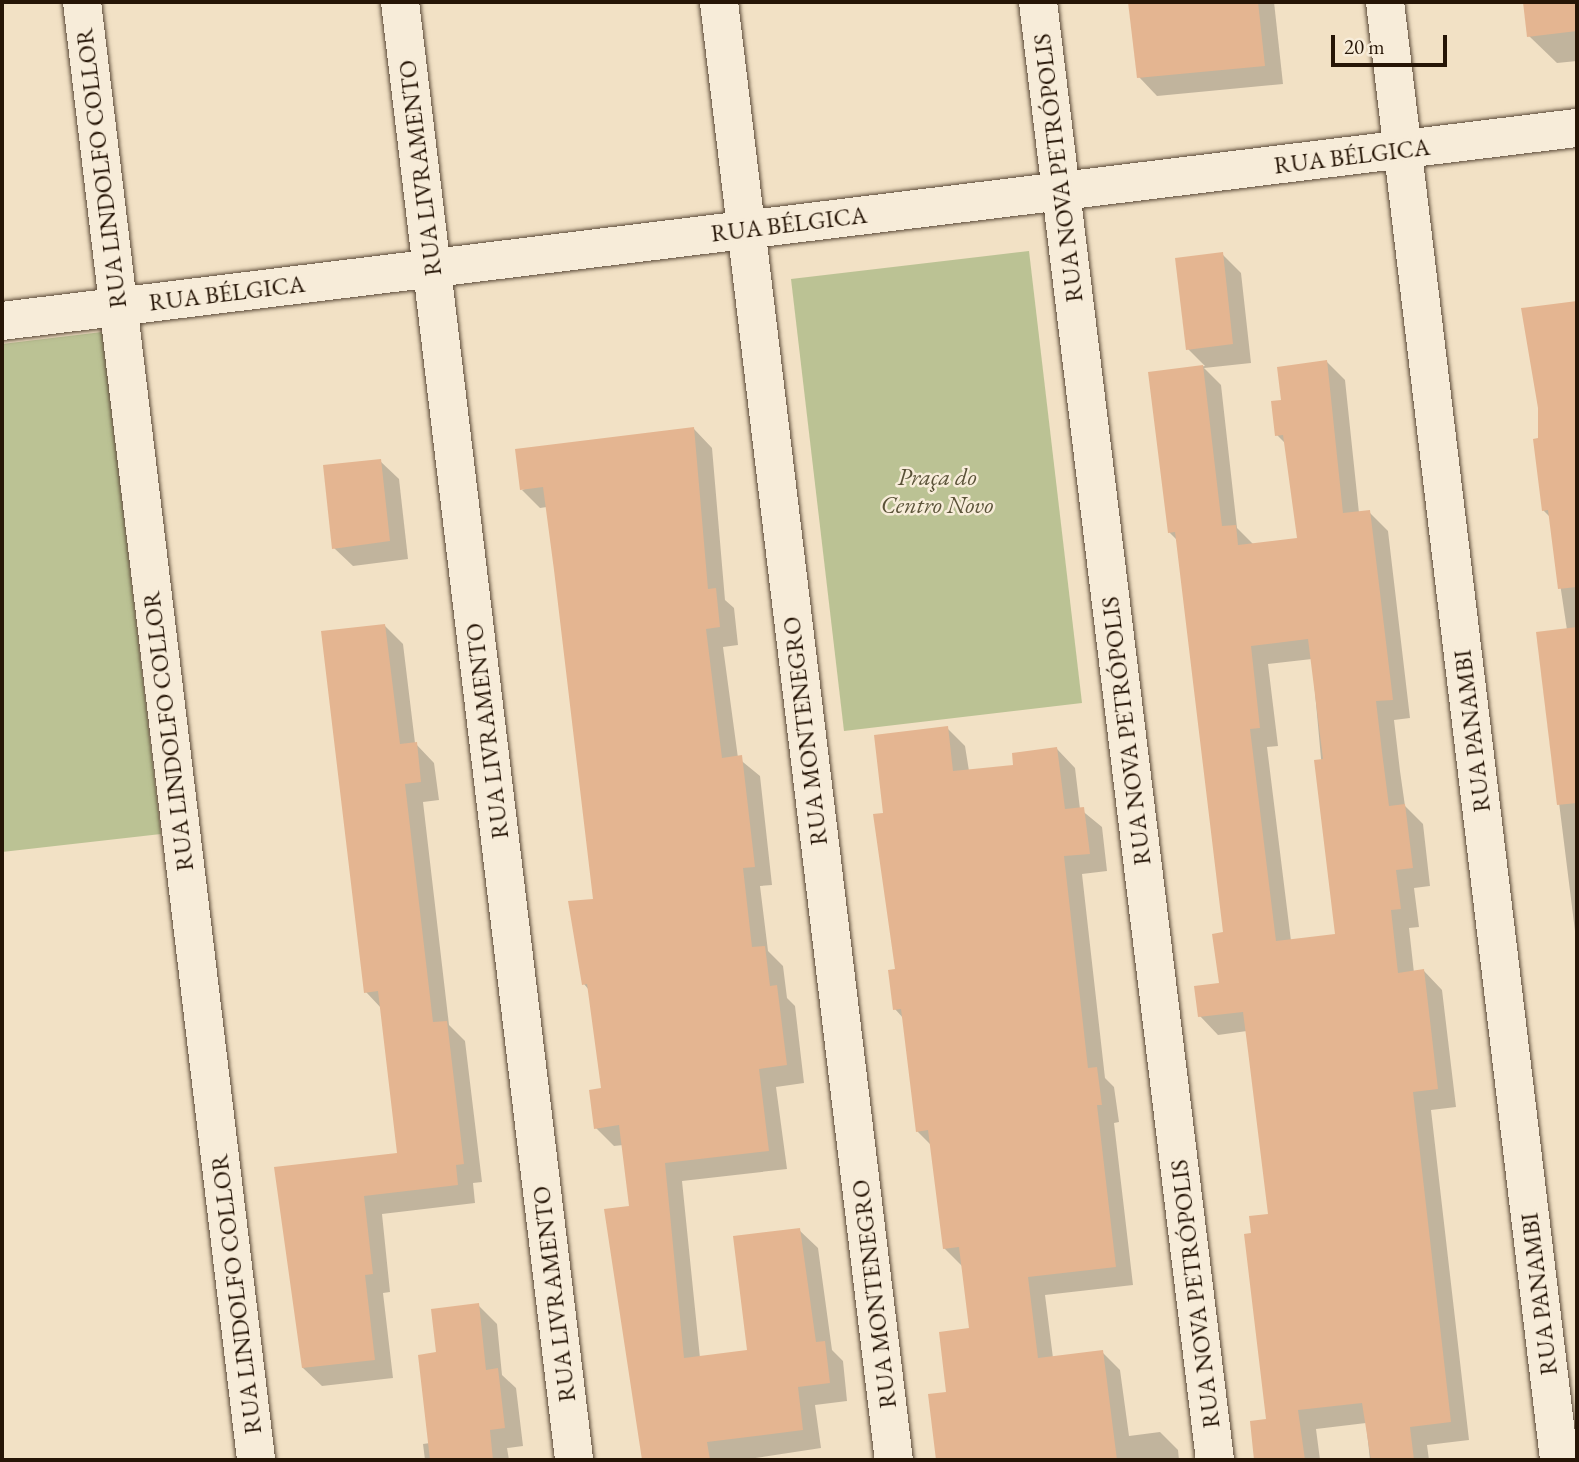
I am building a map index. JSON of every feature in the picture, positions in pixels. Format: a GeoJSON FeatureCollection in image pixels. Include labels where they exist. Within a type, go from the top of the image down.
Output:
{"type":"FeatureCollection","features":[{"type":"Feature","properties":{"kind":"street","name":"RUA LINDOLFO COLLOR"},"geometry":{"type":"LineString","coordinates":[[82,2],[256,1460]]}},
{"type":"Feature","properties":{"kind":"street","name":"RUA LIVRAMENTO"},"geometry":{"type":"LineString","coordinates":[[400,2],[574,1460]]}},
{"type":"Feature","properties":{"kind":"street","name":"RUA MONTENEGRO"},"geometry":{"type":"LineString","coordinates":[[719,2],[744,230],[894,1460]]}},
{"type":"Feature","properties":{"kind":"street","name":"RUA NOVA PETRÓPOLIS"},"geometry":{"type":"LineString","coordinates":[[1038,2],[1215,1460]]}},
{"type":"Feature","properties":{"kind":"street","name":"RUA PANAMBI"},"geometry":{"type":"LineString","coordinates":[[1385,2],[1559,1460]]}},
{"type":"Feature","properties":{"kind":"street","name":"RUA BÉLGICA"},"geometry":{"type":"LineString","coordinates":[[2,321],[1577,128]]}},
{"type":"Feature","properties":{"kind":"green space","name":"Praça do Centro Novo"},"geometry":{"type":"Polygon","coordinates":[[[1029,251],[1082,703],[844,731],[791,279],[1029,251]]]}},
{"type":"Feature","properties":{"kind":"green space"},"geometry":{"type":"Polygon","coordinates":[[[102,332],[161,834],[2,852],[2,344],[102,332]]]}},
{"type":"Feature","properties":{"kind":"building"},"geometry":{"type":"Polygon","coordinates":[[[1128,2],[1258,2],[1265,66],[1137,78],[1128,2]]]}},
{"type":"Feature","properties":{"kind":"building"},"geometry":{"type":"Polygon","coordinates":[[[1523,2],[1577,2],[1577,31],[1527,37],[1523,2]]]}},
{"type":"Feature","properties":{"kind":"building"},"geometry":{"type":"Polygon","coordinates":[[[1223,252],[1233,344],[1186,350],[1175,258],[1223,252]]]}},
{"type":"Feature","properties":{"kind":"building"},"geometry":{"type":"Polygon","coordinates":[[[1577,301],[1577,587],[1558,589],[1548,510],[1542,511],[1533,439],[1538,438],[1538,408],[1521,308],[1577,301]]]}},
{"type":"Feature","properties":{"kind":"building"},"geometry":{"type":"Polygon","coordinates":[[[1327,360],[1343,513],[1370,510],[1393,700],[1376,701],[1382,752],[1389,806],[1405,804],[1413,868],[1396,870],[1401,909],[1391,910],[1398,973],[1424,969],[1438,1089],[1413,1092],[1451,1422],[1410,1427],[1414,1460],[1371,1460],[1362,1403],[1298,1410],[1305,1460],[1254,1460],[1250,1421],[1266,1419],[1244,1234],[1251,1233],[1249,1216],[1268,1214],[1248,1051],[1243,1012],[1198,1017],[1194,986],[1219,983],[1212,934],[1223,932],[1175,532],[1168,533],[1148,372],[1203,365],[1222,526],[1236,525],[1238,545],[1297,538],[1283,435],[1275,436],[1271,401],[1281,400],[1277,367],[1327,360]],[[1308,639],[1251,646],[1260,728],[1250,729],[1276,941],[1335,934],[1314,760],[1323,759],[1308,639]]]}},
{"type":"Feature","properties":{"kind":"building"},"geometry":{"type":"Polygon","coordinates":[[[694,427],[708,589],[716,588],[720,627],[706,629],[722,758],[742,755],[755,867],[743,868],[752,947],[765,946],[770,986],[777,985],[787,1065],[759,1069],[769,1151],[665,1163],[684,1358],[747,1350],[733,1236],[800,1228],[816,1342],[825,1341],[830,1383],[798,1387],[803,1430],[707,1442],[710,1460],[642,1460],[604,1209],[629,1206],[619,1125],[594,1129],[589,1090],[601,1088],[587,984],[582,985],[568,901],[593,899],[554,570],[543,487],[520,490],[515,449],[694,427]]]}},
{"type":"Feature","properties":{"kind":"building"},"geometry":{"type":"Polygon","coordinates":[[[381,459],[390,541],[332,549],[323,465],[381,459]]]}},
{"type":"Feature","properties":{"kind":"building"},"geometry":{"type":"Polygon","coordinates":[[[385,624],[400,744],[417,742],[421,782],[405,784],[433,1022],[447,1021],[464,1164],[456,1165],[458,1185],[364,1196],[373,1274],[365,1275],[375,1360],[302,1368],[274,1167],[397,1153],[378,991],[364,993],[321,631],[385,624]]]}},
{"type":"Feature","properties":{"kind":"building"},"geometry":{"type":"Polygon","coordinates":[[[1577,627],[1577,803],[1557,805],[1536,632],[1577,627]]]}},
{"type":"Feature","properties":{"kind":"building"},"geometry":{"type":"Polygon","coordinates":[[[948,726],[953,771],[1013,765],[1012,753],[1057,747],[1065,809],[1084,807],[1090,854],[1064,856],[1088,1068],[1097,1067],[1102,1105],[1097,1105],[1116,1267],[1028,1277],[1038,1358],[1103,1350],[1117,1460],[936,1460],[928,1394],[946,1392],[939,1332],[969,1328],[959,1247],[943,1249],[928,1130],[916,1132],[901,1009],[893,1010],[888,970],[895,969],[873,814],[883,813],[874,735],[948,726]]]}},
{"type":"Feature","properties":{"kind":"building"},"geometry":{"type":"Polygon","coordinates":[[[479,1303],[486,1370],[498,1368],[505,1428],[490,1430],[493,1460],[430,1460],[418,1355],[436,1352],[431,1309],[479,1303]]]}}]}
